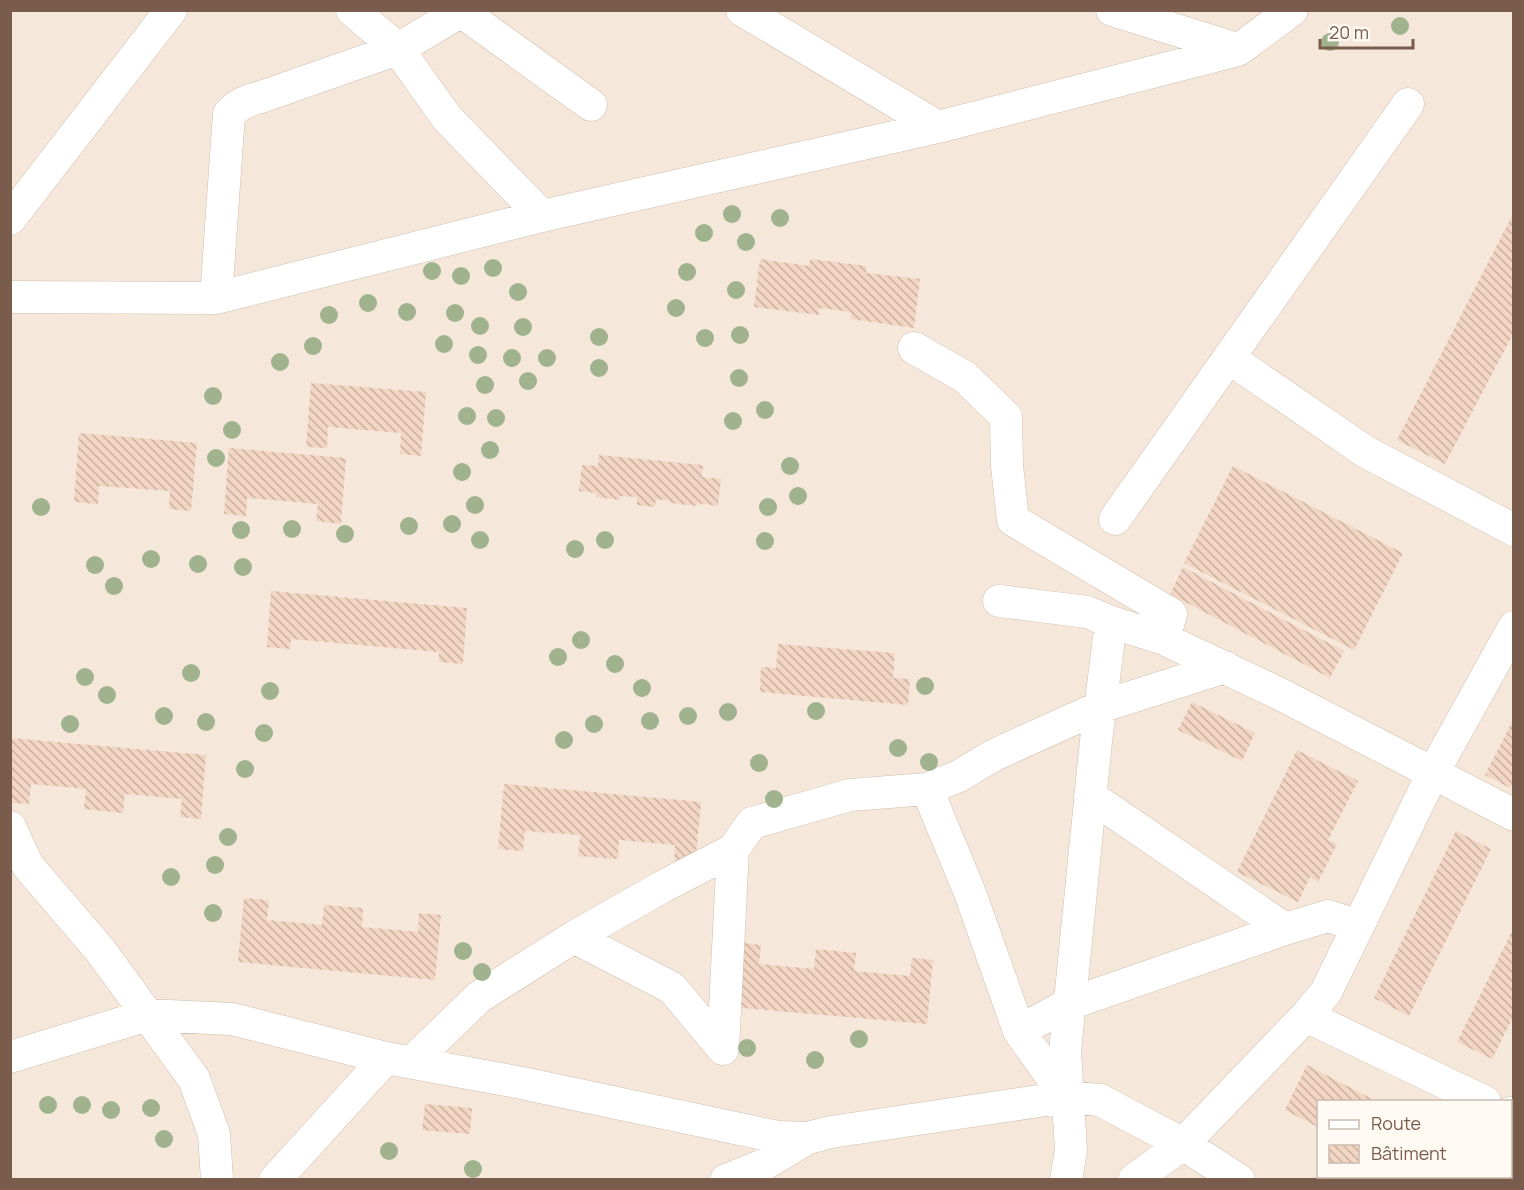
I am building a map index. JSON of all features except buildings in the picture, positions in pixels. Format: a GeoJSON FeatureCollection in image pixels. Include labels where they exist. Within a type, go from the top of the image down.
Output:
{"type":"FeatureCollection","features":[{"type":"Feature","properties":{"kind":"street"},"geometry":{"type":"LineString","coordinates":[[10,219],[171,10]]}},
{"type":"Feature","properties":{"kind":"street"},"geometry":{"type":"LineString","coordinates":[[352,10],[398,49],[447,118],[542,216]]}},
{"type":"Feature","properties":{"kind":"street"},"geometry":{"type":"LineString","coordinates":[[742,10],[938,127]]}},
{"type":"Feature","properties":{"kind":"street"},"geometry":{"type":"LineString","coordinates":[[1112,10],[1238,50]]}},
{"type":"Feature","properties":{"kind":"street"},"geometry":{"type":"LineString","coordinates":[[10,297],[216,298],[542,216],[938,127],[1238,50],[1292,10]]}},
{"type":"Feature","properties":{"kind":"street"},"geometry":{"type":"LineString","coordinates":[[216,298],[229,114],[235,107],[249,99],[261,97],[398,49],[463,11],[591,105]]}},
{"type":"Feature","properties":{"kind":"street"},"geometry":{"type":"LineString","coordinates":[[1115,519],[1408,104]]}},
{"type":"Feature","properties":{"kind":"street"},"geometry":{"type":"LineString","coordinates":[[914,348],[965,376],[1006,417],[1007,466],[1013,520],[1171,614],[1164,639]]}},
{"type":"Feature","properties":{"kind":"street"},"geometry":{"type":"LineString","coordinates":[[1229,358],[1366,452],[1514,530]]}},
{"type":"Feature","properties":{"kind":"street"},"geometry":{"type":"LineString","coordinates":[[999,601],[1087,612],[1164,639],[1225,667],[1514,815]]}},
{"type":"Feature","properties":{"kind":"street"},"geometry":{"type":"LineString","coordinates":[[1066,1179],[1071,1150],[1065,1051],[1090,796],[1111,622]]}},
{"type":"Feature","properties":{"kind":"street"},"geometry":{"type":"LineString","coordinates":[[1134,1179],[1183,1144],[1306,1016],[1326,992],[1433,773],[1514,627]]}},
{"type":"Feature","properties":{"kind":"street"},"geometry":{"type":"LineString","coordinates":[[275,1179],[399,1060],[479,997],[574,937],[662,887],[734,850],[752,823],[850,795],[927,789],[959,776],[994,755],[1100,707],[1225,667]]}},
{"type":"Feature","properties":{"kind":"street"},"geometry":{"type":"LineString","coordinates":[[927,789],[970,892],[1019,1031],[1066,1097]]}},
{"type":"Feature","properties":{"kind":"street"},"geometry":{"type":"LineString","coordinates":[[1090,796],[1285,929]]}},
{"type":"Feature","properties":{"kind":"street"},"geometry":{"type":"LineString","coordinates":[[10,827],[28,866],[100,950],[194,1079],[214,1134],[217,1179]]}},
{"type":"Feature","properties":{"kind":"street"},"geometry":{"type":"LineString","coordinates":[[574,937],[672,988],[723,1049],[734,850]]}},
{"type":"Feature","properties":{"kind":"street"},"geometry":{"type":"LineString","coordinates":[[1019,1031],[1069,1004],[1285,929],[1328,916],[1358,927]]}},
{"type":"Feature","properties":{"kind":"street"},"geometry":{"type":"LineString","coordinates":[[10,1057],[148,1015],[232,1019],[399,1060],[778,1137],[808,1138]]}},
{"type":"Feature","properties":{"kind":"street"},"geometry":{"type":"LineString","coordinates":[[1306,1016],[1483,1100]]}},
{"type":"Feature","properties":{"kind":"street"},"geometry":{"type":"LineString","coordinates":[[726,1179],[761,1166],[808,1138],[831,1132],[1066,1097],[1100,1100],[1183,1144],[1239,1179]]}},
{"type":"Feature","properties":{"kind":"shaded area"},"geometry":{"type":"Polygon","coordinates":[[[10,11],[1513,11],[1513,1179],[11,1179],[10,11]]]}}]}
